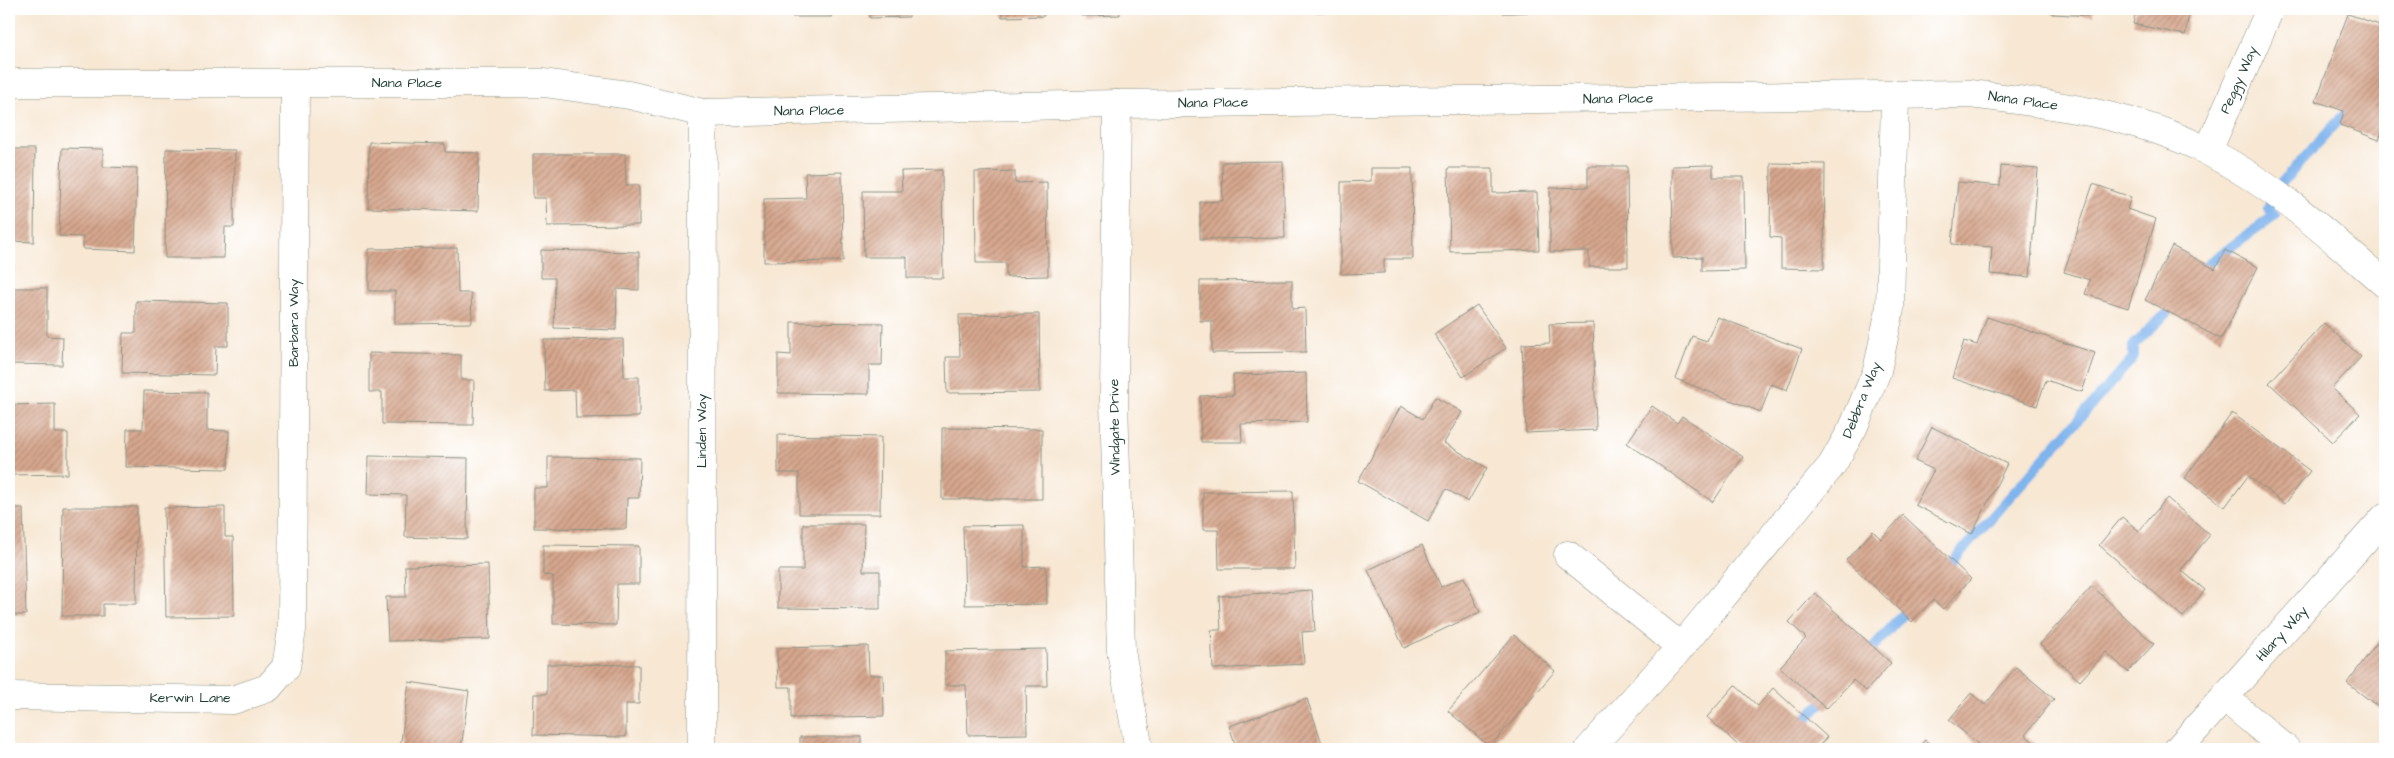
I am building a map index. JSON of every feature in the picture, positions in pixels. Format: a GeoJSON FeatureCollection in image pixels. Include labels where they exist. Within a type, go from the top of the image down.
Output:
{"type":"FeatureCollection","features":[{"type":"Feature","properties":{"kind":"street","name":"Peggy Way"},"geometry":{"type":"LineString","coordinates":[[2208,151],[2270,9]]}},
{"type":"Feature","properties":{"kind":"street","name":"Nana Place"},"geometry":{"type":"LineString","coordinates":[[9,82],[544,83],[629,95],[703,113],[1117,104],[1970,94],[2051,103],[2153,129],[2208,151],[2263,184],[2307,217],[2379,278]]}},
{"type":"Feature","properties":{"kind":"street","name":"Barbara Way"},"geometry":{"type":"LineString","coordinates":[[293,563],[295,84]]}},
{"type":"Feature","properties":{"kind":"street","name":"Debbra Way"},"geometry":{"type":"LineString","coordinates":[[1589,749],[1681,647],[1832,465],[1853,428],[1877,371],[1890,309],[1895,96]]}},
{"type":"Feature","properties":{"kind":"street","name":"Windgate Drive"},"geometry":{"type":"LineString","coordinates":[[1117,104],[1114,398],[1121,641],[1139,749]]}},
{"type":"Feature","properties":{"kind":"street","name":"Linden Way"},"geometry":{"type":"LineString","coordinates":[[702,749],[703,113]]}},
{"type":"Feature","properties":{"kind":"street","name":"Hilary Way"},"geometry":{"type":"LineString","coordinates":[[2178,749],[2385,517]]}},
{"type":"Feature","properties":{"kind":"street"},"geometry":{"type":"LineString","coordinates":[[1568,555],[1681,647]]}},
{"type":"Feature","properties":{"kind":"street","name":"Kerwin Lane"},"geometry":{"type":"LineString","coordinates":[[9,696],[233,700],[268,688],[286,667],[292,630],[293,563]]}},
{"type":"Feature","properties":{"kind":"street"},"geometry":{"type":"LineString","coordinates":[[2225,698],[2286,749]]}},
{"type":"Feature","properties":{"kind":"building"},"geometry":{"type":"Polygon","coordinates":[[[708,9],[708,11],[686,10],[708,9]]]}},
{"type":"Feature","properties":{"kind":"building"},"geometry":{"type":"Polygon","coordinates":[[[793,9],[831,9],[831,17],[793,17],[793,9]]]}},
{"type":"Feature","properties":{"kind":"building"},"geometry":{"type":"Polygon","coordinates":[[[869,9],[909,9],[909,17],[870,18],[869,9]]]}},
{"type":"Feature","properties":{"kind":"building"},"geometry":{"type":"Polygon","coordinates":[[[1002,9],[1043,9],[1044,16],[1002,17],[1002,9]]]}},
{"type":"Feature","properties":{"kind":"building"},"geometry":{"type":"Polygon","coordinates":[[[1081,9],[1119,9],[1120,15],[1081,16],[1081,9]]]}},
{"type":"Feature","properties":{"kind":"building"},"geometry":{"type":"Polygon","coordinates":[[[1210,9],[1248,9],[1248,13],[1210,13],[1210,9]]]}},
{"type":"Feature","properties":{"kind":"building"},"geometry":{"type":"Polygon","coordinates":[[[1287,9],[1324,9],[1324,12],[1287,12],[1287,9]]]}},
{"type":"Feature","properties":{"kind":"building"},"geometry":{"type":"Polygon","coordinates":[[[1418,9],[1456,9],[1456,12],[1418,12],[1418,9]]]}},
{"type":"Feature","properties":{"kind":"building"},"geometry":{"type":"Polygon","coordinates":[[[1503,9],[1540,9],[1540,12],[1503,13],[1503,9]]]}},
{"type":"Feature","properties":{"kind":"building"},"geometry":{"type":"Polygon","coordinates":[[[2052,9],[2093,9],[2093,16],[2052,14],[2052,9]]]}},
{"type":"Feature","properties":{"kind":"building"},"geometry":{"type":"Polygon","coordinates":[[[2136,9],[2190,9],[2185,35],[2133,24],[2136,9]]]}},
{"type":"Feature","properties":{"kind":"building"},"geometry":{"type":"Polygon","coordinates":[[[2348,14],[2385,27],[2385,123],[2379,140],[2340,125],[2344,111],[2316,101],[2348,14]]]}},
{"type":"Feature","properties":{"kind":"building"},"geometry":{"type":"Polygon","coordinates":[[[369,142],[445,144],[445,152],[479,153],[478,211],[368,208],[369,142]]]}},
{"type":"Feature","properties":{"kind":"building"},"geometry":{"type":"Polygon","coordinates":[[[62,148],[103,149],[103,167],[137,168],[135,251],[83,249],[83,237],[59,236],[62,148]]]}},
{"type":"Feature","properties":{"kind":"building"},"geometry":{"type":"Polygon","coordinates":[[[9,149],[35,149],[34,242],[9,241],[9,149]]]}},
{"type":"Feature","properties":{"kind":"building"},"geometry":{"type":"Polygon","coordinates":[[[166,149],[235,150],[234,227],[225,227],[224,258],[165,258],[166,149]]]}},
{"type":"Feature","properties":{"kind":"building"},"geometry":{"type":"Polygon","coordinates":[[[533,154],[625,154],[626,185],[639,185],[639,225],[547,226],[546,198],[533,198],[533,154]]]}},
{"type":"Feature","properties":{"kind":"building"},"geometry":{"type":"Polygon","coordinates":[[[1283,161],[1285,238],[1200,239],[1200,202],[1223,201],[1222,162],[1283,161]]]}},
{"type":"Feature","properties":{"kind":"building"},"geometry":{"type":"Polygon","coordinates":[[[1771,163],[1825,164],[1824,269],[1781,268],[1781,238],[1770,237],[1771,163]]]}},
{"type":"Feature","properties":{"kind":"building"},"geometry":{"type":"Polygon","coordinates":[[[1713,165],[1713,177],[1744,177],[1745,270],[1702,271],[1702,257],[1673,258],[1672,166],[1713,165]]]}},
{"type":"Feature","properties":{"kind":"building"},"geometry":{"type":"Polygon","coordinates":[[[1588,166],[1627,166],[1628,267],[1589,267],[1589,251],[1550,252],[1550,188],[1588,187],[1588,166]]]}},
{"type":"Feature","properties":{"kind":"building"},"geometry":{"type":"Polygon","coordinates":[[[2001,166],[2038,169],[2030,277],[1990,274],[1992,247],[1952,244],[1958,182],[2000,186],[2001,166]]]}},
{"type":"Feature","properties":{"kind":"building"},"geometry":{"type":"Polygon","coordinates":[[[1371,168],[1412,168],[1413,259],[1384,259],[1384,273],[1341,274],[1341,182],[1371,181],[1371,168]]]}},
{"type":"Feature","properties":{"kind":"building"},"geometry":{"type":"Polygon","coordinates":[[[1448,168],[1493,168],[1493,193],[1537,192],[1539,250],[1450,252],[1448,168]]]}},
{"type":"Feature","properties":{"kind":"building"},"geometry":{"type":"Polygon","coordinates":[[[942,170],[943,278],[907,278],[907,257],[864,257],[863,191],[902,191],[901,171],[942,170]]]}},
{"type":"Feature","properties":{"kind":"building"},"geometry":{"type":"Polygon","coordinates":[[[1015,171],[1015,183],[1047,182],[1048,276],[1006,277],[1006,263],[976,263],[975,172],[1015,171]]]}},
{"type":"Feature","properties":{"kind":"building"},"geometry":{"type":"Polygon","coordinates":[[[842,172],[843,261],[764,262],[764,199],[806,198],[805,173],[842,172]]]}},
{"type":"Feature","properties":{"kind":"building"},"geometry":{"type":"Polygon","coordinates":[[[2093,184],[2131,197],[2127,209],[2156,219],[2128,308],[2085,294],[2090,280],[2064,272],[2093,184]]]}},
{"type":"Feature","properties":{"kind":"building"},"geometry":{"type":"Polygon","coordinates":[[[2172,246],[2215,269],[2225,250],[2258,267],[2221,339],[2145,300],[2172,246]]]}},
{"type":"Feature","properties":{"kind":"building"},"geometry":{"type":"Polygon","coordinates":[[[457,248],[458,293],[471,293],[472,323],[395,324],[395,291],[369,291],[369,249],[457,248]]]}},
{"type":"Feature","properties":{"kind":"building"},"geometry":{"type":"Polygon","coordinates":[[[541,250],[639,252],[639,290],[617,289],[616,330],[554,328],[555,278],[541,278],[541,250]]]}},
{"type":"Feature","properties":{"kind":"building"},"geometry":{"type":"Polygon","coordinates":[[[1292,280],[1292,309],[1305,308],[1306,352],[1212,353],[1212,321],[1200,321],[1200,281],[1292,280]]]}},
{"type":"Feature","properties":{"kind":"building"},"geometry":{"type":"Polygon","coordinates":[[[9,288],[47,288],[47,336],[63,337],[62,365],[9,364],[9,288]]]}},
{"type":"Feature","properties":{"kind":"building"},"geometry":{"type":"Polygon","coordinates":[[[136,301],[228,303],[228,346],[216,346],[215,375],[122,373],[123,333],[136,333],[136,301]]]}},
{"type":"Feature","properties":{"kind":"building"},"geometry":{"type":"Polygon","coordinates":[[[1477,305],[1506,348],[1463,377],[1434,334],[1477,305]]]}},
{"type":"Feature","properties":{"kind":"building"},"geometry":{"type":"Polygon","coordinates":[[[1039,314],[1040,392],[947,393],[946,357],[960,357],[959,315],[1039,314]]]}},
{"type":"Feature","properties":{"kind":"building"},"geometry":{"type":"Polygon","coordinates":[[[1717,317],[1802,349],[1787,390],[1771,384],[1761,412],[1676,379],[1692,336],[1707,341],[1717,317]]]}},
{"type":"Feature","properties":{"kind":"building"},"geometry":{"type":"Polygon","coordinates":[[[1987,317],[2095,353],[2082,392],[2046,380],[2037,406],[1952,378],[1964,341],[1977,345],[1987,317]]]}},
{"type":"Feature","properties":{"kind":"building"},"geometry":{"type":"Polygon","coordinates":[[[791,322],[883,323],[882,365],[869,365],[869,394],[778,393],[778,354],[791,355],[791,322]]]}},
{"type":"Feature","properties":{"kind":"building"},"geometry":{"type":"Polygon","coordinates":[[[1593,323],[1596,430],[1526,433],[1522,344],[1550,343],[1549,324],[1593,323]]]}},
{"type":"Feature","properties":{"kind":"building"},"geometry":{"type":"Polygon","coordinates":[[[2324,323],[2361,357],[2332,388],[2360,414],[2333,442],[2269,383],[2324,323]]]}},
{"type":"Feature","properties":{"kind":"building"},"geometry":{"type":"Polygon","coordinates":[[[623,339],[624,377],[639,377],[639,417],[576,418],[575,390],[545,391],[544,340],[623,339]]]}},
{"type":"Feature","properties":{"kind":"building"},"geometry":{"type":"Polygon","coordinates":[[[369,353],[461,355],[461,380],[474,380],[473,425],[382,424],[382,392],[369,392],[369,353]]]}},
{"type":"Feature","properties":{"kind":"building"},"geometry":{"type":"Polygon","coordinates":[[[1306,373],[1307,422],[1241,424],[1242,442],[1201,442],[1200,396],[1234,395],[1233,375],[1306,373]]]}},
{"type":"Feature","properties":{"kind":"building"},"geometry":{"type":"Polygon","coordinates":[[[144,391],[207,392],[207,430],[229,431],[228,469],[126,467],[127,429],[143,429],[144,391]]]}},
{"type":"Feature","properties":{"kind":"building"},"geometry":{"type":"Polygon","coordinates":[[[1435,397],[1462,412],[1444,443],[1487,468],[1468,502],[1446,489],[1428,521],[1358,481],[1401,406],[1423,419],[1435,397]]]}},
{"type":"Feature","properties":{"kind":"building"},"geometry":{"type":"Polygon","coordinates":[[[55,404],[55,433],[68,433],[68,474],[9,475],[9,405],[55,404]]]}},
{"type":"Feature","properties":{"kind":"building"},"geometry":{"type":"Polygon","coordinates":[[[1652,406],[1677,423],[1682,416],[1743,457],[1713,502],[1627,443],[1652,406]]]}},
{"type":"Feature","properties":{"kind":"building"},"geometry":{"type":"Polygon","coordinates":[[[2232,413],[2310,471],[2285,504],[2248,476],[2225,507],[2185,478],[2232,413]]]}},
{"type":"Feature","properties":{"kind":"building"},"geometry":{"type":"Polygon","coordinates":[[[1932,427],[2007,464],[1972,534],[1915,505],[1934,470],[1915,461],[1932,427]]]}},
{"type":"Feature","properties":{"kind":"building"},"geometry":{"type":"Polygon","coordinates":[[[942,428],[1042,429],[1042,499],[942,499],[942,428]]]}},
{"type":"Feature","properties":{"kind":"building"},"geometry":{"type":"Polygon","coordinates":[[[778,435],[881,437],[880,514],[799,514],[799,473],[778,473],[778,435]]]}},
{"type":"Feature","properties":{"kind":"building"},"geometry":{"type":"Polygon","coordinates":[[[369,456],[468,458],[467,539],[405,537],[406,495],[368,494],[369,456]]]}},
{"type":"Feature","properties":{"kind":"building"},"geometry":{"type":"Polygon","coordinates":[[[548,457],[640,458],[639,498],[627,498],[626,529],[534,528],[534,488],[548,488],[548,457]]]}},
{"type":"Feature","properties":{"kind":"building"},"geometry":{"type":"Polygon","coordinates":[[[1293,491],[1295,569],[1219,569],[1218,530],[1203,530],[1203,492],[1293,491]]]}},
{"type":"Feature","properties":{"kind":"building"},"geometry":{"type":"Polygon","coordinates":[[[2167,498],[2210,535],[2181,570],[2205,590],[2183,617],[2099,545],[2122,517],[2139,531],[2167,498]]]}},
{"type":"Feature","properties":{"kind":"building"},"geometry":{"type":"Polygon","coordinates":[[[63,507],[137,507],[136,604],[103,604],[103,616],[62,616],[63,507]]]}},
{"type":"Feature","properties":{"kind":"building"},"geometry":{"type":"Polygon","coordinates":[[[225,507],[225,537],[233,537],[234,616],[166,617],[164,508],[225,507]]]}},
{"type":"Feature","properties":{"kind":"building"},"geometry":{"type":"Polygon","coordinates":[[[9,508],[23,508],[26,615],[9,615],[9,508]]]}},
{"type":"Feature","properties":{"kind":"building"},"geometry":{"type":"Polygon","coordinates":[[[1903,515],[1971,579],[1943,609],[1933,600],[1912,622],[1846,560],[1873,531],[1881,539],[1903,515]]]}},
{"type":"Feature","properties":{"kind":"building"},"geometry":{"type":"Polygon","coordinates":[[[803,524],[864,524],[863,571],[880,571],[880,609],[778,608],[778,570],[803,570],[803,524]]]}},
{"type":"Feature","properties":{"kind":"building"},"geometry":{"type":"Polygon","coordinates":[[[1024,525],[1024,567],[1046,566],[1047,604],[965,605],[963,526],[1024,525]]]}},
{"type":"Feature","properties":{"kind":"building"},"geometry":{"type":"Polygon","coordinates":[[[543,545],[639,546],[639,584],[617,584],[616,625],[553,624],[553,576],[543,575],[543,545]]]}},
{"type":"Feature","properties":{"kind":"building"},"geometry":{"type":"Polygon","coordinates":[[[1422,545],[1441,587],[1464,577],[1480,612],[1404,648],[1368,570],[1422,545]]]}},
{"type":"Feature","properties":{"kind":"building"},"geometry":{"type":"Polygon","coordinates":[[[488,564],[490,639],[388,641],[386,597],[406,597],[405,566],[488,564]]]}},
{"type":"Feature","properties":{"kind":"building"},"geometry":{"type":"Polygon","coordinates":[[[2092,586],[2154,644],[2128,672],[2106,652],[2080,681],[2040,644],[2092,586]]]}},
{"type":"Feature","properties":{"kind":"building"},"geometry":{"type":"Polygon","coordinates":[[[1312,590],[1315,631],[1302,632],[1304,664],[1213,669],[1211,630],[1221,630],[1219,596],[1312,590]]]}},
{"type":"Feature","properties":{"kind":"building"},"geometry":{"type":"Polygon","coordinates":[[[1815,593],[1891,663],[1866,691],[1853,680],[1826,709],[1780,667],[1806,638],[1789,622],[1815,593]]]}},
{"type":"Feature","properties":{"kind":"building"},"geometry":{"type":"Polygon","coordinates":[[[2385,632],[2385,712],[2347,683],[2385,632]]]}},
{"type":"Feature","properties":{"kind":"building"},"geometry":{"type":"Polygon","coordinates":[[[1514,635],[1555,671],[1490,747],[1448,711],[1514,635]]]}},
{"type":"Feature","properties":{"kind":"building"},"geometry":{"type":"Polygon","coordinates":[[[868,646],[869,675],[883,675],[884,716],[791,718],[791,687],[778,687],[777,648],[868,646]]]}},
{"type":"Feature","properties":{"kind":"building"},"geometry":{"type":"Polygon","coordinates":[[[1046,649],[1047,686],[1026,686],[1027,734],[968,735],[966,685],[945,685],[945,651],[1046,649]]]}},
{"type":"Feature","properties":{"kind":"building"},"geometry":{"type":"Polygon","coordinates":[[[547,664],[639,665],[639,704],[626,704],[626,737],[533,735],[534,694],[547,694],[547,664]]]}},
{"type":"Feature","properties":{"kind":"building"},"geometry":{"type":"Polygon","coordinates":[[[2016,667],[2054,699],[2025,735],[2042,749],[1984,749],[1949,720],[1971,693],[1985,705],[2016,667]]]}},
{"type":"Feature","properties":{"kind":"building"},"geometry":{"type":"Polygon","coordinates":[[[409,682],[469,691],[461,749],[400,749],[409,682]]]}},
{"type":"Feature","properties":{"kind":"building"},"geometry":{"type":"Polygon","coordinates":[[[1735,685],[1758,706],[1773,688],[1827,737],[1816,749],[1767,749],[1763,746],[1760,749],[1742,749],[1707,717],[1735,685]]]}},
{"type":"Feature","properties":{"kind":"building"},"geometry":{"type":"Polygon","coordinates":[[[1307,699],[1324,749],[1237,749],[1229,726],[1307,699]]]}},
{"type":"Feature","properties":{"kind":"building"},"geometry":{"type":"Polygon","coordinates":[[[800,737],[862,737],[862,749],[800,749],[800,737]]]}},
{"type":"Feature","properties":{"kind":"building"},"geometry":{"type":"Polygon","coordinates":[[[1925,740],[1935,749],[1917,749],[1925,740]]]}},
{"type":"Feature","properties":{"kind":"waterway"},"geometry":{"type":"LineString","coordinates":[[2203,276],[2203,267],[2275,215],[2268,209],[2275,190],[2352,106]]}},
{"type":"Feature","properties":{"kind":"waterway"},"geometry":{"type":"LineString","coordinates":[[1944,571],[2133,358],[2133,345],[2177,304]]}},
{"type":"Feature","properties":{"kind":"waterway"},"geometry":{"type":"LineString","coordinates":[[1864,657],[1912,605]]}},
{"type":"Feature","properties":{"kind":"waterway"},"geometry":{"type":"LineString","coordinates":[[1798,728],[1829,695]]}}]}
